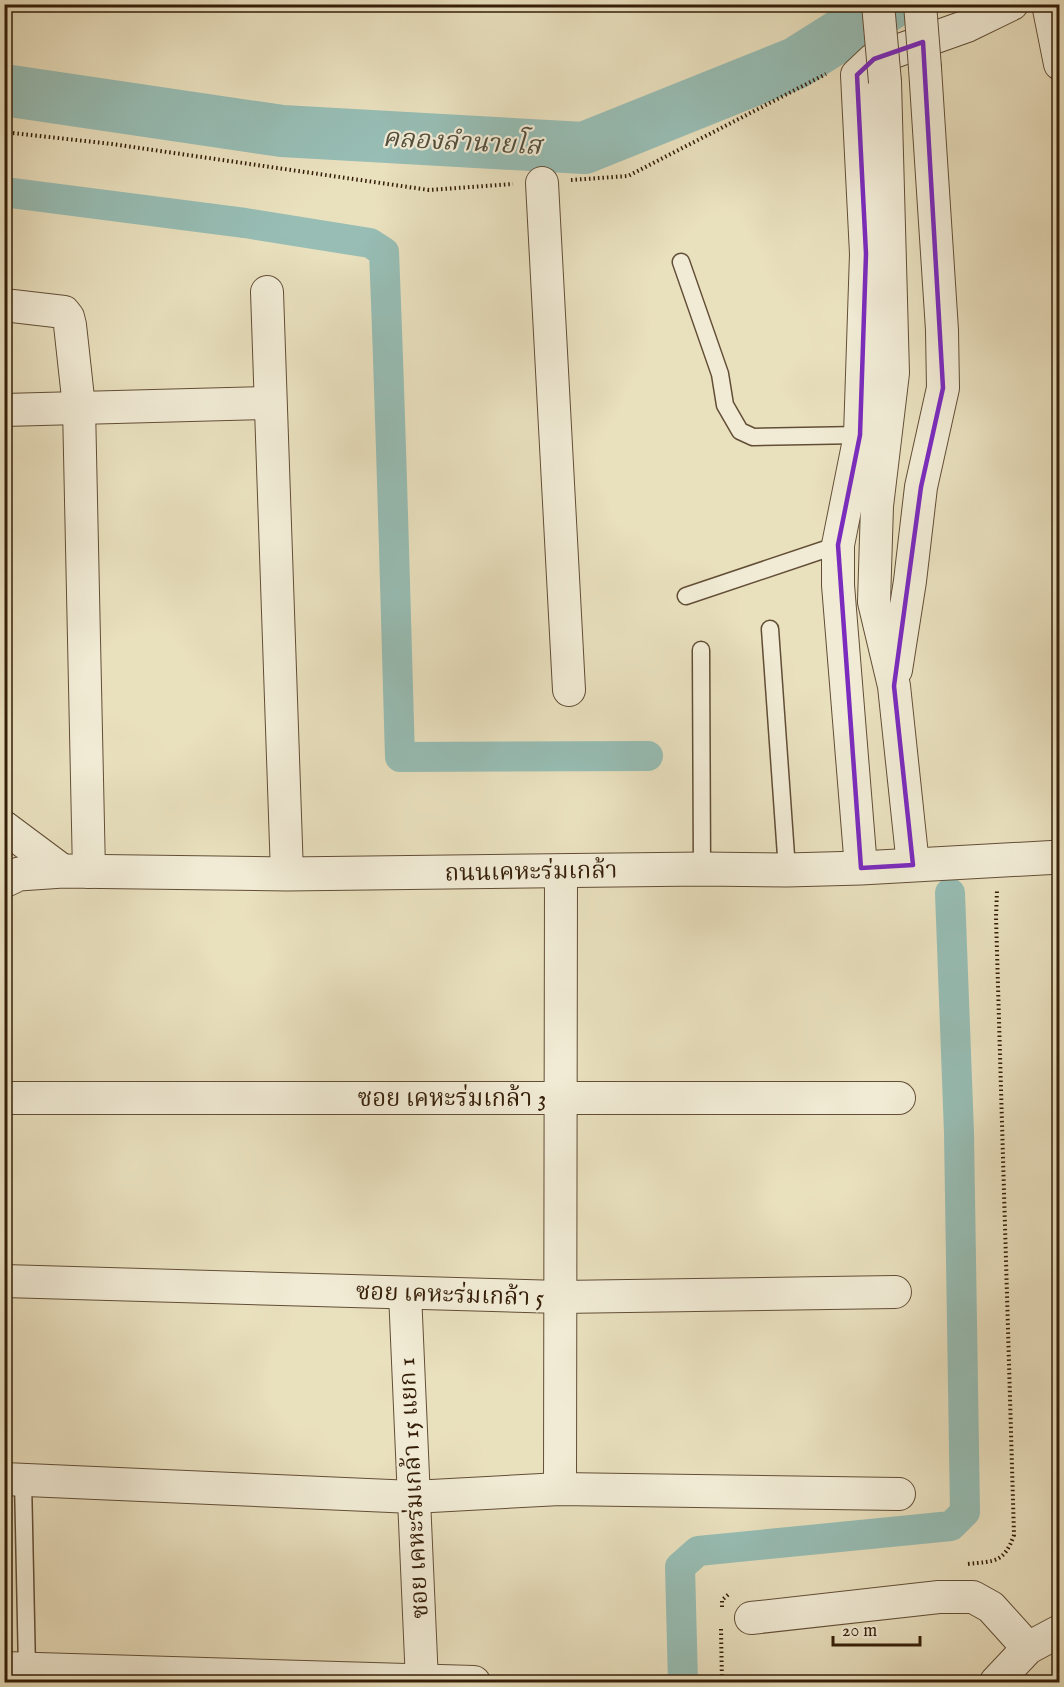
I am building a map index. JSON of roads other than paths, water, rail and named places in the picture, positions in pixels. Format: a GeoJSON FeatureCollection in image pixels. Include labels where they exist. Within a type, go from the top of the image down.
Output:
{"type":"FeatureCollection","features":[{"type":"Feature","properties":{"kind":"street"},"geometry":{"type":"LineString","coordinates":[[878,4],[885,82],[893,373],[878,506],[874,602],[894,686],[913,865]]}},
{"type":"Feature","properties":{"kind":"street"},"geometry":{"type":"LineString","coordinates":[[894,686],[921,487],[943,388],[942,330],[920,4]]}},
{"type":"Feature","properties":{"kind":"street"},"geometry":{"type":"LineString","coordinates":[[861,868],[838,585],[838,545],[860,435],[866,254],[857,75],[874,59],[967,26],[1012,4]]}},
{"type":"Feature","properties":{"kind":"street"},"geometry":{"type":"LineString","coordinates":[[1048,4],[1059,64]]}},
{"type":"Feature","properties":{"kind":"street"},"geometry":{"type":"LineString","coordinates":[[542,183],[569,690]]}},
{"type":"Feature","properties":{"kind":"street"},"geometry":{"type":"LineString","coordinates":[[267,292],[287,874]]}},
{"type":"Feature","properties":{"kind":"street"},"geometry":{"type":"LineString","coordinates":[[4,305],[58,310],[64,312],[68,317],[79,407],[76,871]]}},
{"type":"Feature","properties":{"kind":"street"},"geometry":{"type":"LineString","coordinates":[[4,410],[270,403]]}},
{"type":"Feature","properties":{"kind":"street"},"geometry":{"type":"LineString","coordinates":[[4,827],[76,871]]}},
{"type":"Feature","properties":{"kind":"street","name":"ถนนเคหะร่มเกล้า"},"geometry":{"type":"LineString","coordinates":[[4,881],[19,874],[76,871],[287,874],[787,870],[1059,857]]}},
{"type":"Feature","properties":{"kind":"street"},"geometry":{"type":"LineString","coordinates":[[560,1489],[561,871]]}},
{"type":"Feature","properties":{"kind":"street","name":"ซอย เคหะร่มเกล้า 3"},"geometry":{"type":"LineString","coordinates":[[4,1098],[899,1098]]}},
{"type":"Feature","properties":{"kind":"street","name":"ซอย เคหะร่มเกล้า 5"},"geometry":{"type":"LineString","coordinates":[[4,1281],[560,1297],[895,1292]]}},
{"type":"Feature","properties":{"kind":"street","name":"ซอย เคหะร่มเกล้า 15 แยก 1"},"geometry":{"type":"LineString","coordinates":[[405,1293],[422,1682]]}},
{"type":"Feature","properties":{"kind":"street"},"geometry":{"type":"LineString","coordinates":[[14,1480],[413,1497],[560,1489],[899,1494]]}},
{"type":"Feature","properties":{"kind":"street"},"geometry":{"type":"LineString","coordinates":[[751,1618],[939,1597],[973,1597],[991,1607],[1028,1648]]}},
{"type":"Feature","properties":{"kind":"street"},"geometry":{"type":"LineString","coordinates":[[996,1683],[1028,1648],[1059,1630]]}},
{"type":"Feature","properties":{"kind":"street"},"geometry":{"type":"LineString","coordinates":[[16,1669],[474,1683]]}},
{"type":"Feature","properties":{"kind":"lane"},"geometry":{"type":"LineString","coordinates":[[681,262],[720,374],[725,405],[740,432],[753,437],[860,435]]}},
{"type":"Feature","properties":{"kind":"lane"},"geometry":{"type":"LineString","coordinates":[[686,596],[838,545]]}},
{"type":"Feature","properties":{"kind":"lane"},"geometry":{"type":"LineString","coordinates":[[771,629],[787,870]]}},
{"type":"Feature","properties":{"kind":"lane"},"geometry":{"type":"LineString","coordinates":[[701,650],[702,869]]}},
{"type":"Feature","properties":{"kind":"lane"},"geometry":{"type":"LineString","coordinates":[[14,1480],[16,1669]]}},
{"type":"Feature","properties":{"kind":"waterway","name":"คลองลำนายโส"},"geometry":{"type":"LineString","coordinates":[[4,90],[282,131],[584,148],[796,63],[890,4]]}},
{"type":"Feature","properties":{"kind":"waterway"},"geometry":{"type":"LineString","coordinates":[[4,192],[245,223],[370,243],[384,252],[400,757],[648,756]]}},
{"type":"Feature","properties":{"kind":"waterway"},"geometry":{"type":"LineString","coordinates":[[683,1682],[680,1567],[698,1551],[951,1526],[965,1512],[959,1133],[950,893]]}}]}
